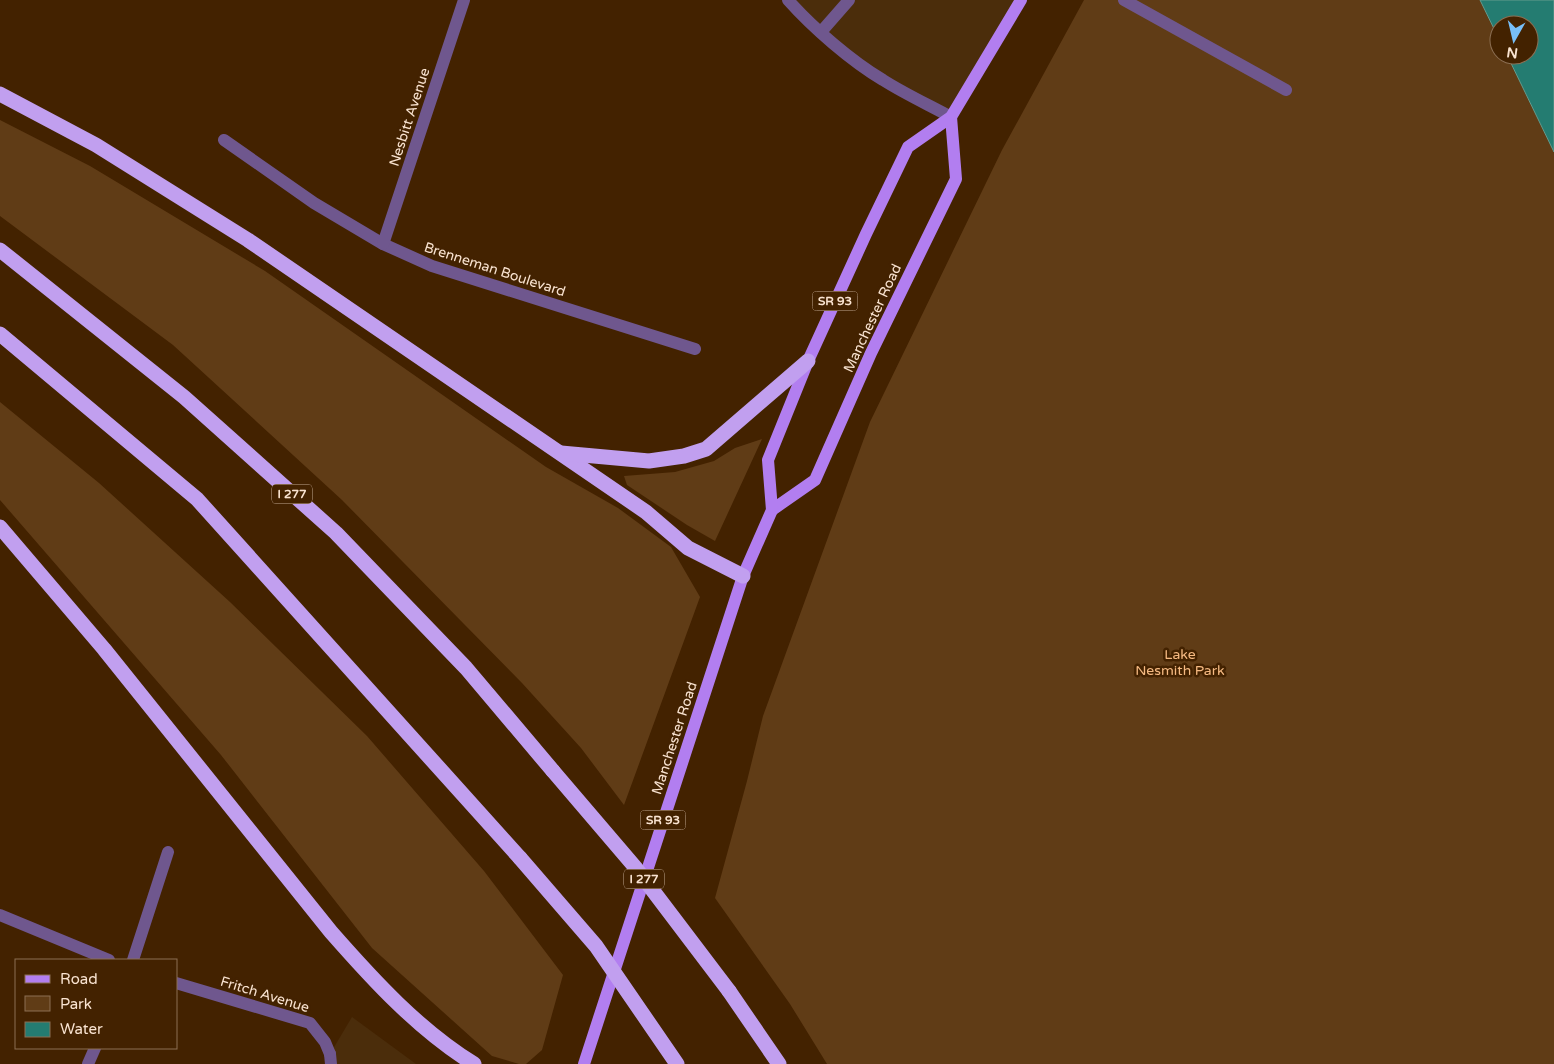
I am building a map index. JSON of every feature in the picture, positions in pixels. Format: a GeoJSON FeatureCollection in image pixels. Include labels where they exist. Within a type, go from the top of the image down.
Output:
{"type":"FeatureCollection","features":[{"type":"Feature","properties":{"kind":"highway"},"geometry":{"type":"LineString","coordinates":[[0,94],[96,145],[248,240],[646,512],[688,548],[743,576]]}},
{"type":"Feature","properties":{"kind":"highway","name":"I 277"},"geometry":{"type":"LineString","coordinates":[[0,250],[184,397],[336,533],[466,668],[635,867],[729,991],[779,1064]]}},
{"type":"Feature","properties":{"kind":"highway"},"geometry":{"type":"LineString","coordinates":[[0,334],[197,500],[520,858],[596,946],[677,1064]]}},
{"type":"Feature","properties":{"kind":"highway"},"geometry":{"type":"LineString","coordinates":[[560,453],[649,461],[684,456],[706,449],[808,362]]}},
{"type":"Feature","properties":{"kind":"highway"},"geometry":{"type":"LineString","coordinates":[[0,527],[104,649],[331,932],[401,1006],[451,1050],[474,1064]]}},
{"type":"Feature","properties":{"kind":"main road","name":"Manchester Road"},"geometry":{"type":"LineString","coordinates":[[584,1064],[743,576],[772,510],[768,460],[808,362],[908,147],[951,117],[1021,0]]}},
{"type":"Feature","properties":{"kind":"main road","name":"Manchester Road"},"geometry":{"type":"LineString","coordinates":[[772,510],[815,480],[872,353],[956,179],[951,117]]}},
{"type":"Feature","properties":{"kind":"street","name":"Nesbitt Avenue"},"geometry":{"type":"LineString","coordinates":[[383,244],[464,0]]}},
{"type":"Feature","properties":{"kind":"street"},"geometry":{"type":"LineString","coordinates":[[788,0],[798,12],[841,50],[882,80],[951,117]]}},
{"type":"Feature","properties":{"kind":"street"},"geometry":{"type":"LineString","coordinates":[[821,32],[849,0]]}},
{"type":"Feature","properties":{"kind":"street"},"geometry":{"type":"LineString","coordinates":[[1124,0],[1286,90]]}},
{"type":"Feature","properties":{"kind":"street","name":"Brenneman Boulevard"},"geometry":{"type":"LineString","coordinates":[[224,140],[314,202],[383,244],[432,266],[695,349]]}},
{"type":"Feature","properties":{"kind":"street"},"geometry":{"type":"LineString","coordinates":[[133,959],[168,852]]}},
{"type":"Feature","properties":{"kind":"street"},"geometry":{"type":"LineString","coordinates":[[0,914],[108,959]]}},
{"type":"Feature","properties":{"kind":"street","name":"Fritch Avenue"},"geometry":{"type":"LineString","coordinates":[[178,984],[310,1023],[326,1042],[330,1059]]}},
{"type":"Feature","properties":{"kind":"street"},"geometry":{"type":"LineString","coordinates":[[88,1064],[96,1049]]}},
{"type":"Feature","properties":{"kind":"shaded area"},"geometry":{"type":"Polygon","coordinates":[[[788,0],[1021,0],[951,117],[882,80],[788,0]]]}},
{"type":"Feature","properties":{"kind":"shaded area"},"geometry":{"type":"Polygon","coordinates":[[[352,1017],[416,1064],[331,1064],[330,1054],[352,1017]]]}},
{"type":"Feature","properties":{"kind":"green space","name":"Lake Nesmith Park"},"geometry":{"type":"Polygon","coordinates":[[[1084,0],[1480,0],[1489,18],[1489,65],[1512,65],[1554,152],[1554,1064],[827,1064],[790,1004],[715,898],[763,716],[870,422],[1002,150],[1084,0]]]}},
{"type":"Feature","properties":{"kind":"green space"},"geometry":{"type":"Polygon","coordinates":[[[0,120],[90,166],[265,271],[546,467],[618,508],[671,547],[700,597],[624,805],[581,748],[522,683],[342,500],[173,345],[0,216],[0,120]]]}},
{"type":"Feature","properties":{"kind":"green space"},"geometry":{"type":"Polygon","coordinates":[[[0,402],[99,483],[230,602],[367,736],[484,871],[563,975],[542,1050],[526,1064],[519,1064],[492,1056],[372,948],[221,755],[0,500],[0,402]]]}},
{"type":"Feature","properties":{"kind":"green space"},"geometry":{"type":"Polygon","coordinates":[[[762,439],[715,541],[687,525],[627,485],[624,476],[675,472],[714,461],[735,448],[762,439]]]}},
{"type":"Feature","properties":{"kind":"water"},"geometry":{"type":"Polygon","coordinates":[[[1480,0],[1554,0],[1554,152],[1512,65],[1539,65],[1539,15],[1489,15],[1489,18],[1480,0]]]}}]}
